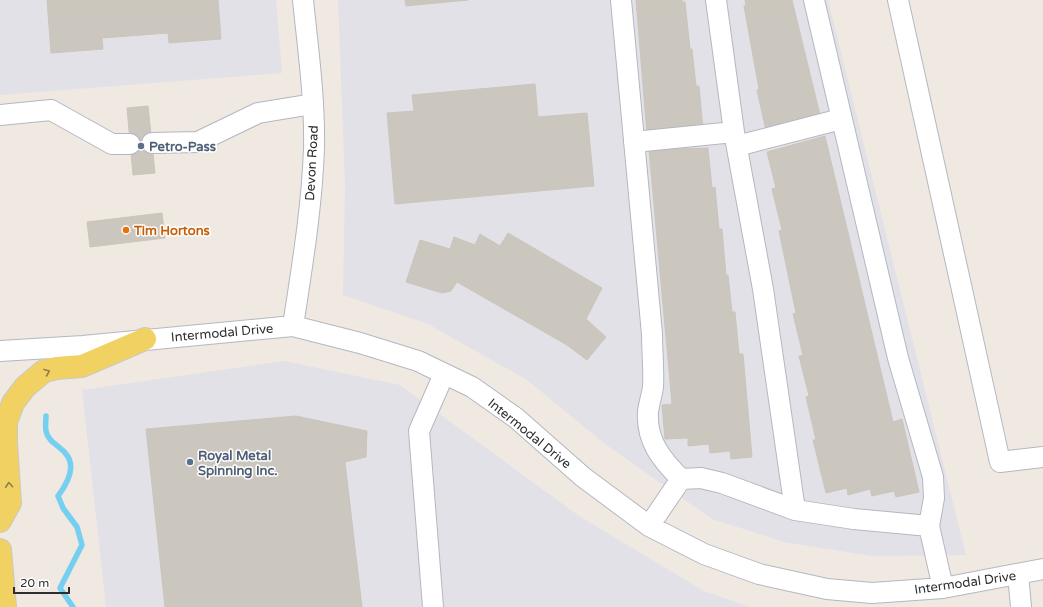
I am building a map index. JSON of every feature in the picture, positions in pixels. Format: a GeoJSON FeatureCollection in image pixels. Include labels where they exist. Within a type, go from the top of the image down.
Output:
{"type":"FeatureCollection","features":[{"type":"Feature","properties":{"kind":"main road"},"geometry":{"type":"LineString","coordinates":[[0,521],[10,503],[6,422],[13,403],[25,387],[44,372],[57,368],[82,366],[145,339]]}},
{"type":"Feature","properties":{"kind":"main road"},"geometry":{"type":"LineString","coordinates":[[0,550],[5,607]]}},
{"type":"Feature","properties":{"kind":"street","name":"Devon Road"},"geometry":{"type":"LineString","coordinates":[[293,326],[310,198],[314,149],[313,104],[303,0]]}},
{"type":"Feature","properties":{"kind":"street"},"geometry":{"type":"LineString","coordinates":[[621,0],[652,334],[653,388],[648,413],[653,444],[661,458],[681,479],[701,478],[722,483],[795,510],[854,519],[929,526]]}},
{"type":"Feature","properties":{"kind":"street"},"geometry":{"type":"LineString","coordinates":[[716,0],[736,139],[764,296],[795,510]]}},
{"type":"Feature","properties":{"kind":"street"},"geometry":{"type":"LineString","coordinates":[[814,0],[898,358],[933,477],[934,498],[929,526],[943,588]]}},
{"type":"Feature","properties":{"kind":"street"},"geometry":{"type":"LineString","coordinates":[[898,0],[1000,462],[1043,458]]}},
{"type":"Feature","properties":{"kind":"street"},"geometry":{"type":"LineString","coordinates":[[152,143],[198,142],[258,113],[313,104]]}},
{"type":"Feature","properties":{"kind":"street"},"geometry":{"type":"LineString","coordinates":[[0,115],[51,110],[112,144],[130,144]]}},
{"type":"Feature","properties":{"kind":"street"},"geometry":{"type":"LineString","coordinates":[[634,142],[736,139],[841,119]]}},
{"type":"Feature","properties":{"kind":"street","name":"Intermodal Drive"},"geometry":{"type":"LineString","coordinates":[[0,351],[293,326],[360,342],[418,361],[472,387],[516,418],[583,477],[649,526],[704,554],[759,574],[827,589],[872,593],[943,588],[1043,570]]}},
{"type":"Feature","properties":{"kind":"street"},"geometry":{"type":"LineString","coordinates":[[433,607],[420,431],[444,374]]}},
{"type":"Feature","properties":{"kind":"street"},"geometry":{"type":"LineString","coordinates":[[649,526],[681,479]]}},
{"type":"Feature","properties":{"kind":"street"},"geometry":{"type":"LineString","coordinates":[[1018,574],[1020,607]]}},
{"type":"Feature","properties":{"kind":"shaded area"},"geometry":{"type":"Polygon","coordinates":[[[0,0],[276,0],[282,73],[0,95],[0,0]]]}},
{"type":"Feature","properties":{"kind":"shaded area"},"geometry":{"type":"Polygon","coordinates":[[[338,0],[828,0],[966,555],[871,556],[784,542],[712,519],[605,444],[527,380],[428,324],[343,295],[345,185],[338,0]]]}},
{"type":"Feature","properties":{"kind":"shaded area"},"geometry":{"type":"Polygon","coordinates":[[[284,361],[400,385],[579,516],[704,591],[750,607],[106,607],[82,390],[284,361]]]}},
{"type":"Feature","properties":{"kind":"building"},"geometry":{"type":"Polygon","coordinates":[[[47,0],[218,0],[221,39],[169,43],[168,33],[102,38],[103,49],[51,53],[47,0]]]}},
{"type":"Feature","properties":{"kind":"building"},"geometry":{"type":"Polygon","coordinates":[[[405,0],[468,0],[406,6],[405,0]]]}},
{"type":"Feature","properties":{"kind":"building"},"geometry":{"type":"Polygon","coordinates":[[[636,0],[682,0],[682,2],[685,2],[696,86],[699,86],[703,129],[647,134],[636,0]]]}},
{"type":"Feature","properties":{"kind":"building"},"geometry":{"type":"Polygon","coordinates":[[[745,0],[792,0],[821,119],[767,135],[757,90],[759,89],[744,6],[746,6],[745,0]]]}},
{"type":"Feature","properties":{"kind":"building"},"geometry":{"type":"Polygon","coordinates":[[[535,84],[538,117],[587,113],[594,186],[395,204],[387,113],[414,111],[412,95],[535,84]]]}},
{"type":"Feature","properties":{"kind":"building"},"geometry":{"type":"Polygon","coordinates":[[[148,106],[155,173],[133,175],[127,108],[148,106]]]}},
{"type":"Feature","properties":{"kind":"building"},"geometry":{"type":"Polygon","coordinates":[[[825,136],[893,422],[902,419],[919,492],[896,497],[894,491],[872,496],[870,489],[848,495],[847,488],[826,493],[813,440],[816,440],[806,397],[809,396],[799,356],[803,355],[793,314],[796,313],[779,231],[782,230],[772,189],[776,188],[767,152],[825,136]]]}},
{"type":"Feature","properties":{"kind":"building"},"geometry":{"type":"Polygon","coordinates":[[[708,148],[712,188],[715,187],[719,229],[722,229],[726,275],[728,275],[732,312],[735,312],[739,354],[743,354],[752,457],[731,459],[730,451],[710,453],[709,444],[688,446],[688,438],[665,439],[662,405],[672,404],[649,150],[708,148]]]}},
{"type":"Feature","properties":{"kind":"building","name":"Tim Hortons"},"geometry":{"type":"Polygon","coordinates":[[[162,213],[165,238],[90,247],[87,222],[162,213]]]}},
{"type":"Feature","properties":{"kind":"building"},"geometry":{"type":"Polygon","coordinates":[[[508,233],[602,288],[586,319],[606,337],[587,360],[567,345],[457,282],[451,291],[442,293],[406,282],[420,240],[450,249],[454,237],[475,245],[480,234],[500,246],[508,233]]]}},
{"type":"Feature","properties":{"kind":"building"},"geometry":{"type":"Polygon","coordinates":[[[296,416],[367,431],[366,457],[345,462],[362,607],[165,607],[146,429],[296,416]]]}},
{"type":"Feature","properties":{"kind":"waterway"},"geometry":{"type":"LineString","coordinates":[[46,416],[47,435],[64,451],[71,464],[70,475],[58,496],[63,508],[77,527],[82,545],[60,588],[73,607]]}},
{"type":"Feature","properties":{"kind":"place","name":"Petro-Pass"},"geometry":{"type":"Point","coordinates":[141,146]}},
{"type":"Feature","properties":{"kind":"place","name":"Tim Hortons"},"geometry":{"type":"Point","coordinates":[126,230]}},
{"type":"Feature","properties":{"kind":"place","name":"Royal Metal Spinning Inc."},"geometry":{"type":"Point","coordinates":[190,462]}}]}
